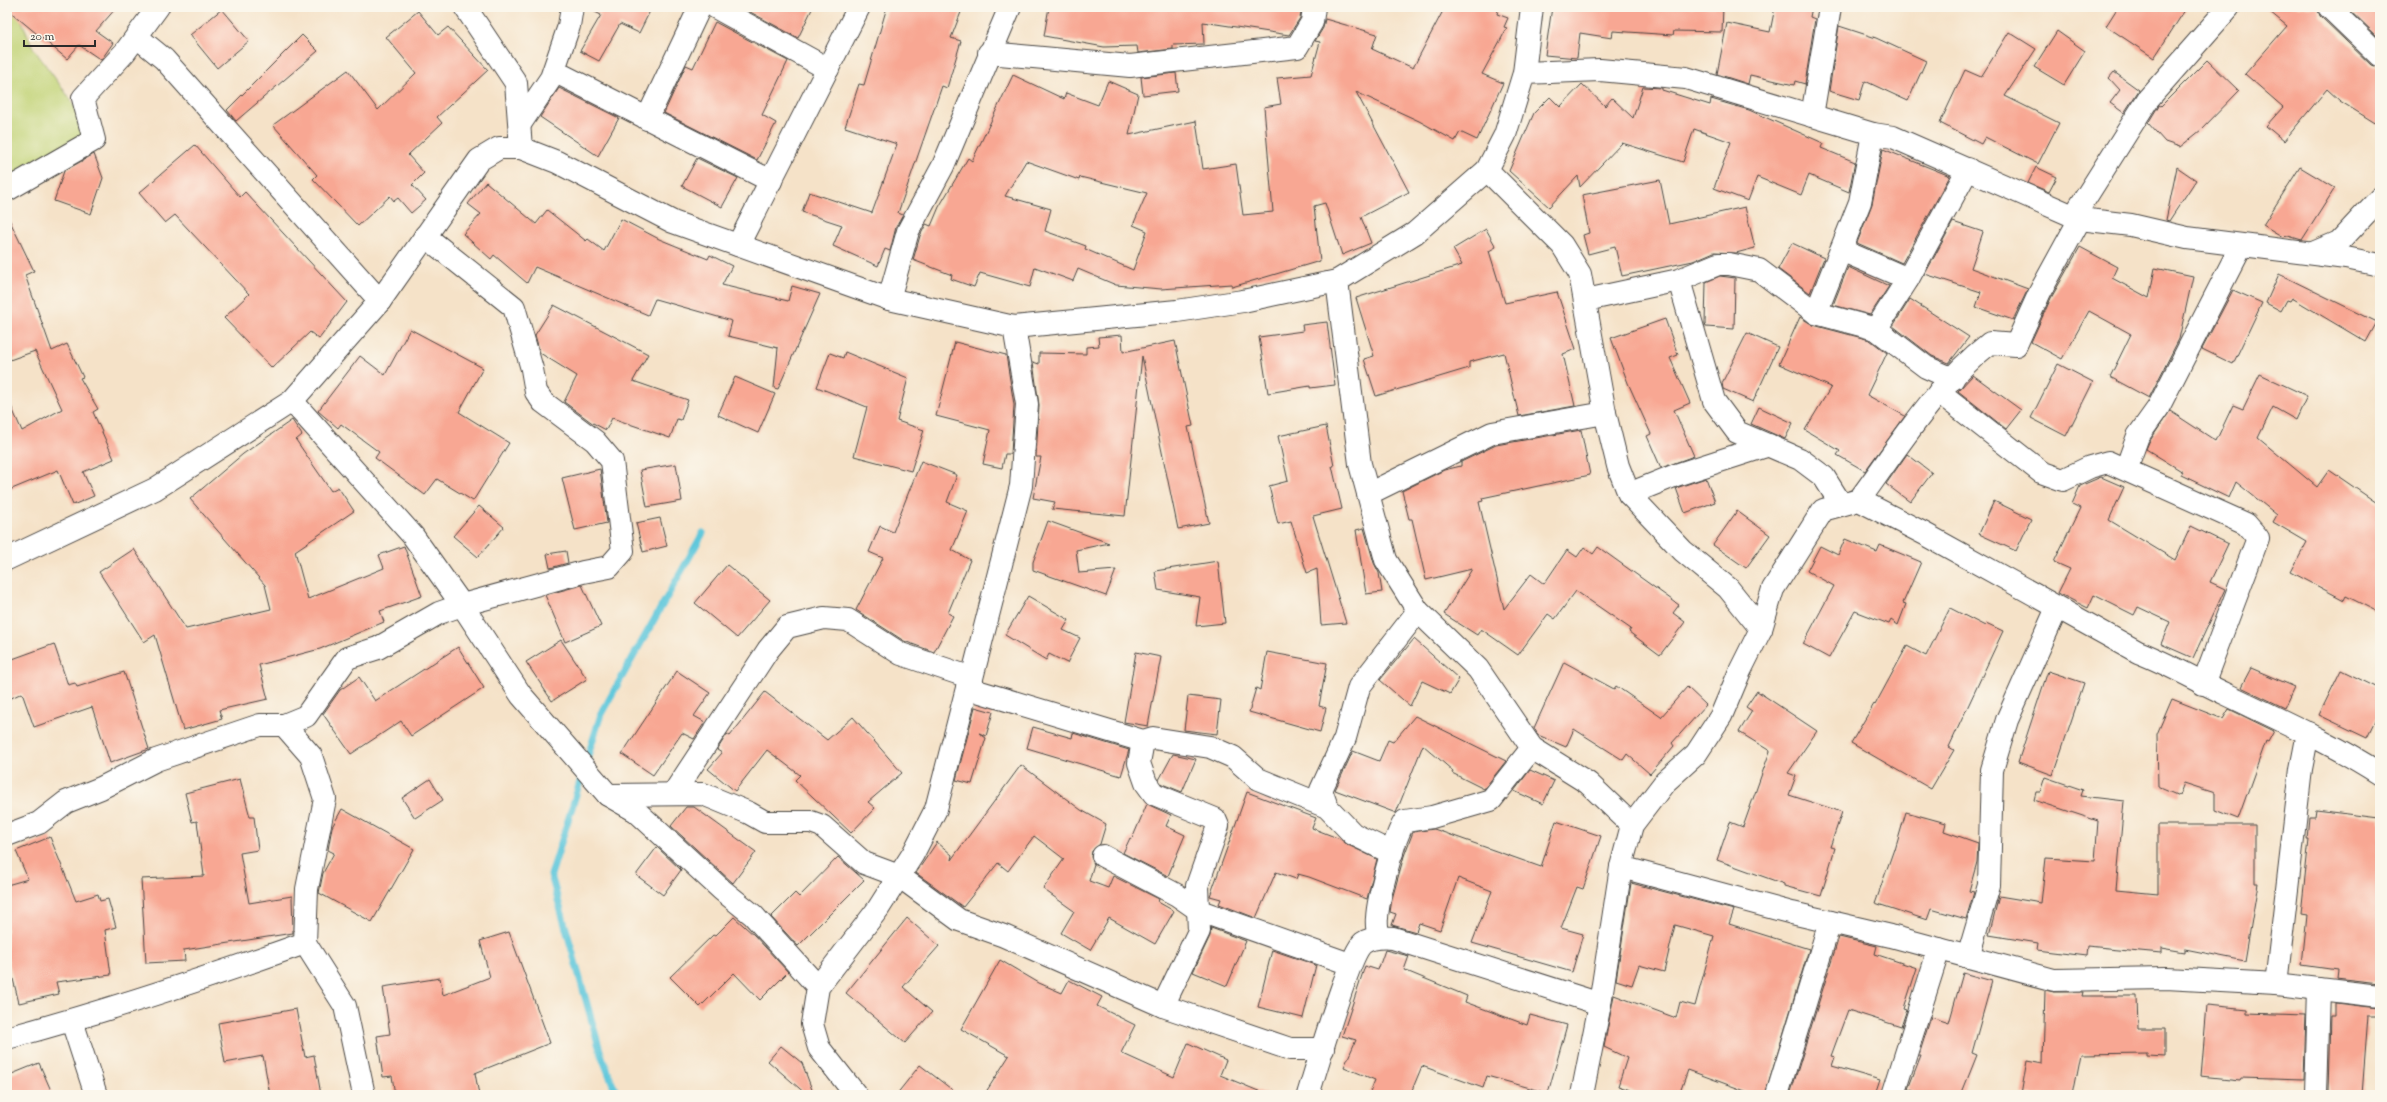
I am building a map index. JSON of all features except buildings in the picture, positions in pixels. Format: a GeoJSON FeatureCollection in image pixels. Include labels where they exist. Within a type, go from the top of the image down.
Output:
{"type":"FeatureCollection","features":[{"type":"Feature","properties":{"kind":"street"},"geometry":{"type":"LineString","coordinates":[[7,190],[94,140],[83,98],[137,37],[158,7]]}},
{"type":"Feature","properties":{"kind":"street"},"geometry":{"type":"LineString","coordinates":[[465,7],[516,82],[521,148]]}},
{"type":"Feature","properties":{"kind":"street"},"geometry":{"type":"LineString","coordinates":[[520,124],[551,78],[569,26],[572,7]]}},
{"type":"Feature","properties":{"kind":"street"},"geometry":{"type":"LineString","coordinates":[[647,119],[700,7]]}},
{"type":"Feature","properties":{"kind":"street"},"geometry":{"type":"LineString","coordinates":[[715,7],[828,69]]}},
{"type":"Feature","properties":{"kind":"street"},"geometry":{"type":"LineString","coordinates":[[738,246],[859,7]]}},
{"type":"Feature","properties":{"kind":"street"},"geometry":{"type":"LineString","coordinates":[[890,299],[908,231],[943,166],[1010,7]]}},
{"type":"Feature","properties":{"kind":"street"},"geometry":{"type":"LineString","coordinates":[[990,53],[1130,66],[1297,47],[1312,22],[1314,7]]}},
{"type":"Feature","properties":{"kind":"street"},"geometry":{"type":"LineString","coordinates":[[7,559],[155,489],[292,401],[380,301],[424,236],[479,160],[499,148],[521,148],[557,162],[673,222],[890,299],[1014,327],[1177,311],[1243,301],[1337,281],[1415,233],[1487,170],[1505,135],[1524,73],[1532,7]]}},
{"type":"Feature","properties":{"kind":"street"},"geometry":{"type":"LineString","coordinates":[[1812,116],[1830,7]]}},
{"type":"Feature","properties":{"kind":"street"},"geometry":{"type":"LineString","coordinates":[[1587,1094],[1620,867],[1632,825],[1665,782],[1696,754],[1721,716],[1761,629],[1773,589],[1823,510],[1850,502],[1946,385],[1975,354],[1990,343],[2016,345],[2077,217],[2148,100],[2229,7]]}},
{"type":"Feature","properties":{"kind":"street"},"geometry":{"type":"LineString","coordinates":[[2329,7],[2380,56]]}},
{"type":"Feature","properties":{"kind":"street"},"geometry":{"type":"LineString","coordinates":[[137,37],[164,59],[380,301]]}},
{"type":"Feature","properties":{"kind":"street"},"geometry":{"type":"LineString","coordinates":[[1524,73],[1600,70],[1686,78],[1873,134],[1893,137],[1968,168],[2077,217],[2131,225],[2187,238],[2240,246],[2312,254],[2343,250],[2380,266]]}},
{"type":"Feature","properties":{"kind":"street"},"geometry":{"type":"LineString","coordinates":[[554,71],[770,181]]}},
{"type":"Feature","properties":{"kind":"street"},"geometry":{"type":"LineString","coordinates":[[1816,313],[1860,202],[1873,134]]}},
{"type":"Feature","properties":{"kind":"street"},"geometry":{"type":"LineString","coordinates":[[1876,329],[1908,279],[1968,168]]}},
{"type":"Feature","properties":{"kind":"street"},"geometry":{"type":"LineString","coordinates":[[1487,170],[1562,245],[1580,274],[1586,300],[1590,340],[1605,413],[1618,466],[1629,494],[1683,551],[1738,598],[1761,629]]}},
{"type":"Feature","properties":{"kind":"street"},"geometry":{"type":"LineString","coordinates":[[2343,250],[2380,198]]}},
{"type":"Feature","properties":{"kind":"street"},"geometry":{"type":"LineString","coordinates":[[7,836],[39,823],[66,802],[101,788],[156,760],[260,725],[284,725],[306,716],[347,658],[378,648],[439,613],[462,605],[583,572],[609,567],[624,551],[612,461],[595,442],[543,402],[536,392],[532,369],[514,307],[424,236]]}},
{"type":"Feature","properties":{"kind":"street"},"geometry":{"type":"LineString","coordinates":[[2126,469],[2138,436],[2158,408],[2240,246]]}},
{"type":"Feature","properties":{"kind":"street"},"geometry":{"type":"LineString","coordinates":[[1841,250],[1908,279]]}},
{"type":"Feature","properties":{"kind":"street"},"geometry":{"type":"LineString","coordinates":[[1586,300],[1679,280],[1718,264],[1729,264],[1759,270],[1816,313],[1876,329],[1926,367],[2042,472],[2063,480],[2090,467],[2108,462],[2246,524],[2258,538],[2203,684]]}},
{"type":"Feature","properties":{"kind":"street"},"geometry":{"type":"LineString","coordinates":[[1679,280],[1714,401],[1737,432],[1800,459],[1824,477],[1850,502],[1925,534],[2138,652],[2170,664],[2203,684],[2308,734],[2380,774]]}},
{"type":"Feature","properties":{"kind":"street"},"geometry":{"type":"LineString","coordinates":[[1337,281],[1360,464],[1386,560],[1418,611],[1478,669],[1532,748],[1588,783],[1632,825]]}},
{"type":"Feature","properties":{"kind":"street"},"geometry":{"type":"LineString","coordinates":[[856,1095],[819,1048],[812,1024],[818,987],[878,909],[899,876],[936,809],[1022,486],[1026,404],[1014,327]]}},
{"type":"Feature","properties":{"kind":"street"},"geometry":{"type":"LineString","coordinates":[[292,401],[413,536],[462,605],[521,695],[608,795],[636,811],[722,890],[753,915],[818,987]]}},
{"type":"Feature","properties":{"kind":"street"},"geometry":{"type":"LineString","coordinates":[[1368,494],[1492,433],[1605,413]]}},
{"type":"Feature","properties":{"kind":"street"},"geometry":{"type":"LineString","coordinates":[[1629,494],[1676,475],[1769,445]]}},
{"type":"Feature","properties":{"kind":"street"},"geometry":{"type":"LineString","coordinates":[[1738,598],[1763,593],[1773,589]]}},
{"type":"Feature","properties":{"kind":"street"},"geometry":{"type":"LineString","coordinates":[[1968,957],[1989,885],[1992,770],[2007,720],[2057,608]]}},
{"type":"Feature","properties":{"kind":"street"},"geometry":{"type":"LineString","coordinates":[[1327,807],[1322,790],[1345,738],[1359,687],[1418,611]]}},
{"type":"Feature","properties":{"kind":"street"},"geometry":{"type":"LineString","coordinates":[[673,794],[768,650],[787,627],[824,618],[848,620],[901,654],[970,683],[1143,741],[1153,738],[1210,747],[1233,757],[1258,779],[1327,807],[1353,834],[1392,853]]}},
{"type":"Feature","properties":{"kind":"street"},"geometry":{"type":"LineString","coordinates":[[284,725],[311,756],[324,799],[306,889],[305,943],[345,1006],[364,1095]]}},
{"type":"Feature","properties":{"kind":"street"},"geometry":{"type":"LineString","coordinates":[[2276,984],[2301,768],[2308,734]]}},
{"type":"Feature","properties":{"kind":"street"},"geometry":{"type":"LineString","coordinates":[[1143,741],[1139,763],[1146,783],[1154,794],[1215,818],[1218,826],[1197,886],[1200,911],[1199,931],[1163,1006]]}},
{"type":"Feature","properties":{"kind":"street"},"geometry":{"type":"LineString","coordinates":[[1378,937],[1376,919],[1392,853],[1401,827],[1405,821],[1432,817],[1491,800],[1532,748]]}},
{"type":"Feature","properties":{"kind":"street"},"geometry":{"type":"LineString","coordinates":[[608,795],[703,794],[749,813],[765,822],[811,822],[822,826],[864,862],[899,876],[959,920],[1004,936],[1163,1006],[1290,1049],[1323,1049]]}},
{"type":"Feature","properties":{"kind":"street"},"geometry":{"type":"LineString","coordinates":[[1103,856],[1177,895],[1200,911],[1350,964]]}},
{"type":"Feature","properties":{"kind":"street"},"geometry":{"type":"LineString","coordinates":[[1620,867],[2054,980],[2166,978],[2276,984],[2380,996]]}},
{"type":"Feature","properties":{"kind":"street"},"geometry":{"type":"LineString","coordinates":[[1777,1095],[1830,922]]}},
{"type":"Feature","properties":{"kind":"street"},"geometry":{"type":"LineString","coordinates":[[1308,1095],[1350,964],[1363,944],[1378,937],[1393,938],[1600,1004]]}},
{"type":"Feature","properties":{"kind":"street"},"geometry":{"type":"LineString","coordinates":[[7,1038],[72,1021],[188,984],[305,943]]}},
{"type":"Feature","properties":{"kind":"street"},"geometry":{"type":"LineString","coordinates":[[1893,1095],[1939,949]]}},
{"type":"Feature","properties":{"kind":"street"},"geometry":{"type":"LineString","coordinates":[[2316,1095],[2319,989]]}},
{"type":"Feature","properties":{"kind":"street"},"geometry":{"type":"LineString","coordinates":[[72,1021],[96,1095]]}},
{"type":"Feature","properties":{"kind":"green space"},"geometry":{"type":"Polygon","coordinates":[[[7,7],[16,7],[33,48],[71,100],[91,139],[7,185],[7,7]]]}},
{"type":"Feature","properties":{"kind":"waterway"},"geometry":{"type":"LineString","coordinates":[[617,1095],[601,1054],[551,875],[601,714],[703,533]]}}]}
